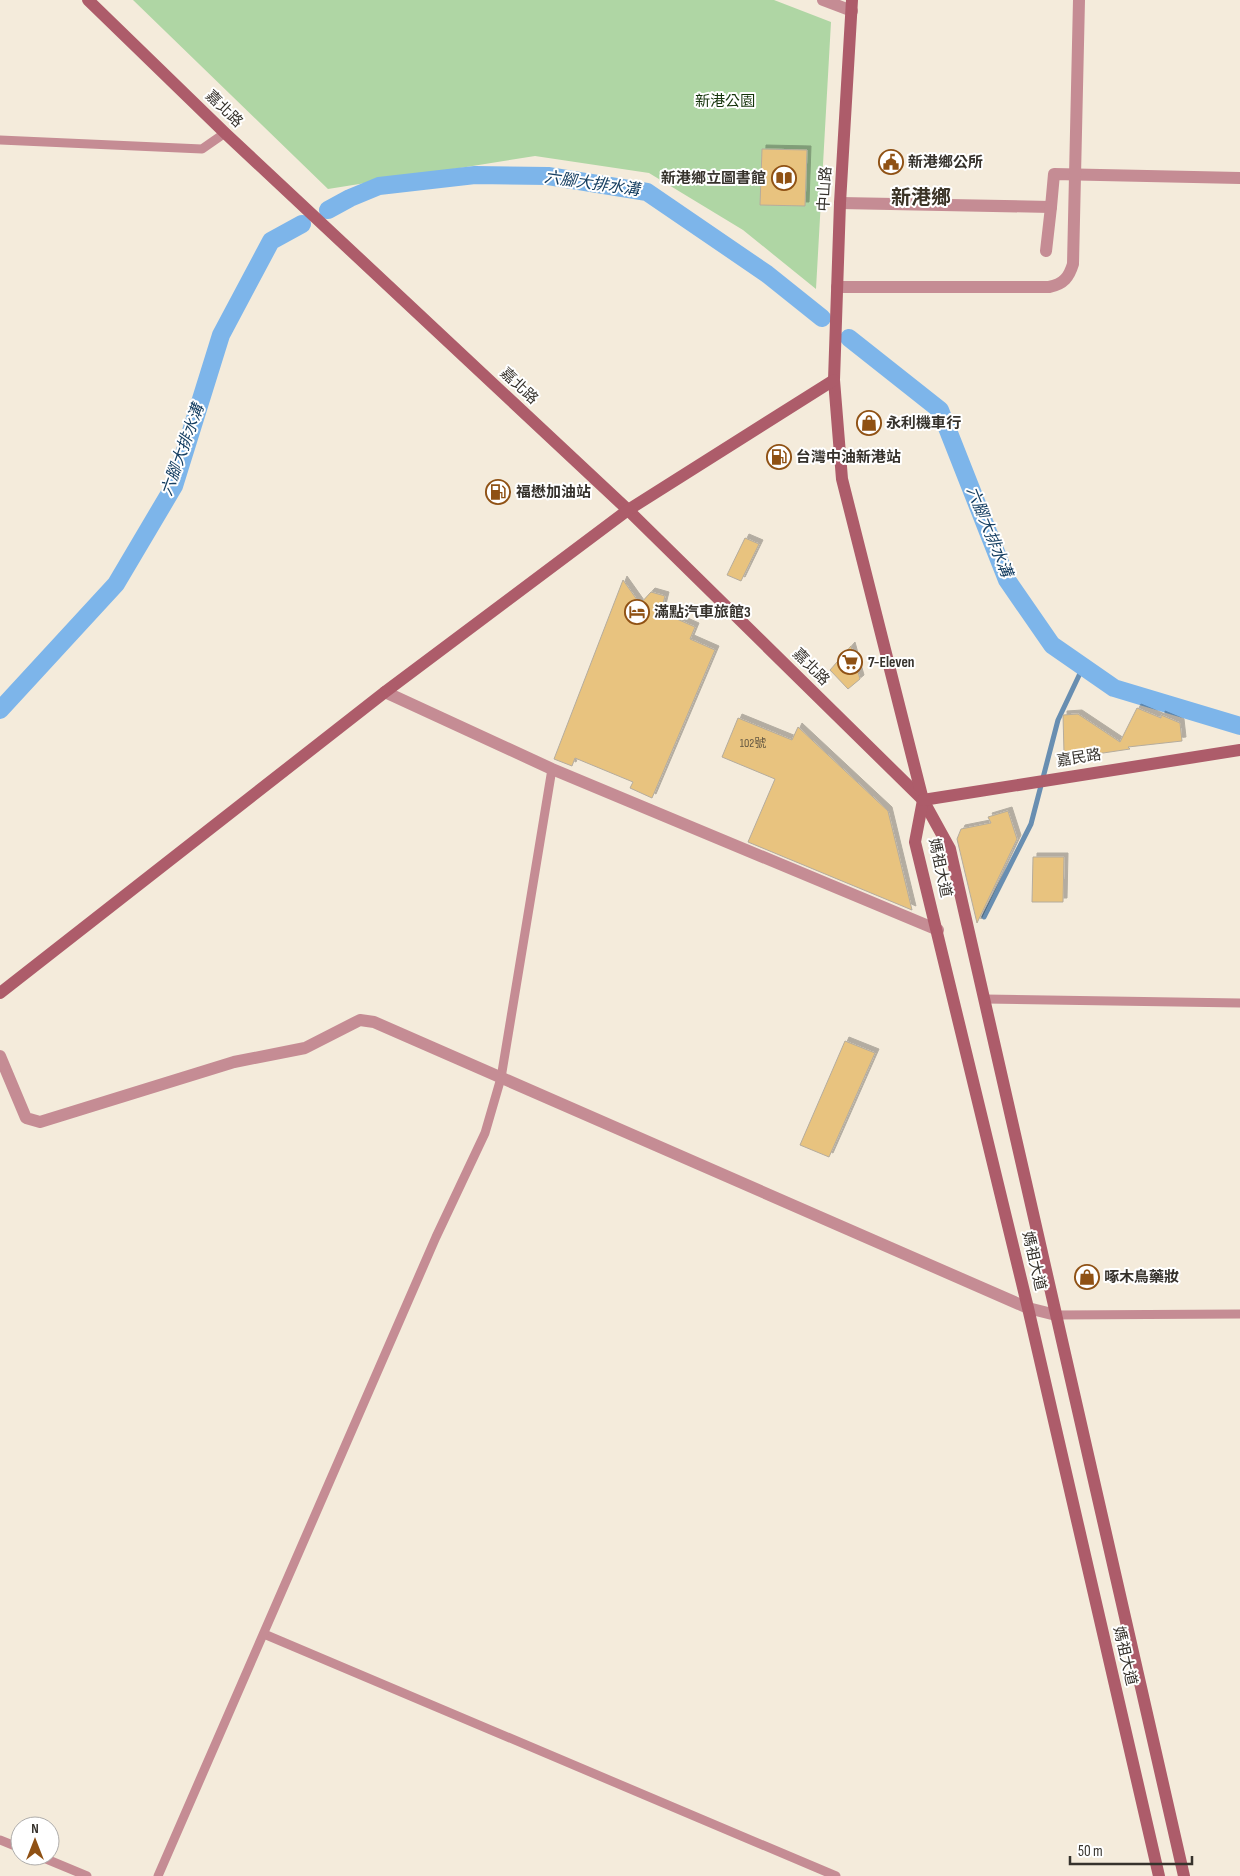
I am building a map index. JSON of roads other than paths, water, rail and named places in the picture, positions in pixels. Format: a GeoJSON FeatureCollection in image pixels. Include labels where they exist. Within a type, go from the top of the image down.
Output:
{"type":"FeatureCollection","features":[{"type":"Feature","properties":{"kind":"main road","name":"嘉北路"},"geometry":{"type":"LineString","coordinates":[[88,0],[225,133],[628,510],[923,800]]}},
{"type":"Feature","properties":{"kind":"main road","name":"中山路"},"geometry":{"type":"LineString","coordinates":[[852,5],[840,203],[834,380],[842,479],[923,800]]}},
{"type":"Feature","properties":{"kind":"main road"},"geometry":{"type":"LineString","coordinates":[[0,993],[385,692],[628,510],[834,380]]}},
{"type":"Feature","properties":{"kind":"main road","name":"嘉民路"},"geometry":{"type":"LineString","coordinates":[[923,800],[1240,750]]}},
{"type":"Feature","properties":{"kind":"main road","name":"媽祖大道"},"geometry":{"type":"LineString","coordinates":[[923,800],[915,842],[938,930],[1028,1308],[1159,1876]]}},
{"type":"Feature","properties":{"kind":"main road","name":"媽祖大道"},"geometry":{"type":"LineString","coordinates":[[923,800],[950,849],[1184,1876]]}},
{"type":"Feature","properties":{"kind":"street"},"geometry":{"type":"LineString","coordinates":[[822,0],[852,5]]}},
{"type":"Feature","properties":{"kind":"street"},"geometry":{"type":"LineString","coordinates":[[837,287],[1049,287],[1060,284],[1070,273],[1073,264],[1079,0]]}},
{"type":"Feature","properties":{"kind":"street"},"geometry":{"type":"LineString","coordinates":[[1046,251],[1054,174],[1240,178]]}},
{"type":"Feature","properties":{"kind":"street"},"geometry":{"type":"LineString","coordinates":[[840,203],[1051,207]]}},
{"type":"Feature","properties":{"kind":"street"},"geometry":{"type":"LineString","coordinates":[[385,692],[552,769],[938,930]]}},
{"type":"Feature","properties":{"kind":"street"},"geometry":{"type":"LineString","coordinates":[[0,1056],[26,1118],[40,1122],[234,1062],[305,1048],[360,1020],[374,1022],[1028,1308],[1056,1315]]}},
{"type":"Feature","properties":{"kind":"lane"},"geometry":{"type":"LineString","coordinates":[[0,140],[202,149],[225,133]]}},
{"type":"Feature","properties":{"kind":"lane"},"geometry":{"type":"LineString","coordinates":[[158,1876],[436,1237],[485,1133],[501,1078],[552,769]]}},
{"type":"Feature","properties":{"kind":"lane"},"geometry":{"type":"LineString","coordinates":[[985,999],[1240,1003]]}},
{"type":"Feature","properties":{"kind":"lane"},"geometry":{"type":"LineString","coordinates":[[1056,1315],[1240,1314]]}},
{"type":"Feature","properties":{"kind":"lane"},"geometry":{"type":"LineString","coordinates":[[264,1634],[836,1876]]}},
{"type":"Feature","properties":{"kind":"lane"},"geometry":{"type":"LineString","coordinates":[[60,1865],[87,1876]]}},
{"type":"Feature","properties":{"kind":"waterway","name":"六腳大排水溝"},"geometry":{"type":"LineString","coordinates":[[328,210],[379,186],[475,175],[548,176],[647,192],[767,274],[822,318]]}},
{"type":"Feature","properties":{"kind":"waterway","name":"六腳大排水溝"},"geometry":{"type":"LineString","coordinates":[[0,710],[116,584],[174,486],[221,335],[271,241],[302,224]]}},
{"type":"Feature","properties":{"kind":"waterway","name":"六腳大排水溝"},"geometry":{"type":"LineString","coordinates":[[849,338],[940,410],[1007,580],[1052,645],[1114,688],[1240,726]]}},
{"type":"Feature","properties":{"kind":"waterway"},"geometry":{"type":"LineString","coordinates":[[984,917],[1031,824],[1058,720],[1083,667]]}},
{"type":"Feature","properties":{"kind":"place","name":"新港鄉公所"},"geometry":{"type":"Point","coordinates":[891,162]}},
{"type":"Feature","properties":{"kind":"place","name":"新港鄉立圖書館"},"geometry":{"type":"Point","coordinates":[784,178]}},
{"type":"Feature","properties":{"kind":"place","name":"永利機車行"},"geometry":{"type":"Point","coordinates":[869,423]}},
{"type":"Feature","properties":{"kind":"place","name":"台灣中油新港站"},"geometry":{"type":"Point","coordinates":[779,457]}},
{"type":"Feature","properties":{"kind":"place","name":"福懋加油站"},"geometry":{"type":"Point","coordinates":[498,492]}},
{"type":"Feature","properties":{"kind":"place","name":"滿點汽車旅館3"},"geometry":{"type":"Point","coordinates":[637,612]}},
{"type":"Feature","properties":{"kind":"place","name":"7-Eleven"},"geometry":{"type":"Point","coordinates":[850,662]}},
{"type":"Feature","properties":{"kind":"place","name":"啄木鳥藥妝"},"geometry":{"type":"Point","coordinates":[1087,1277]}},
{"type":"Feature","properties":{"kind":"district","name":"新港鄉"},"geometry":{"type":"Point","coordinates":[921,198]}},
{"type":"Feature","properties":{"kind":"park label","name":"新港公園"},"geometry":{"type":"Point","coordinates":[725,101]}}]}
